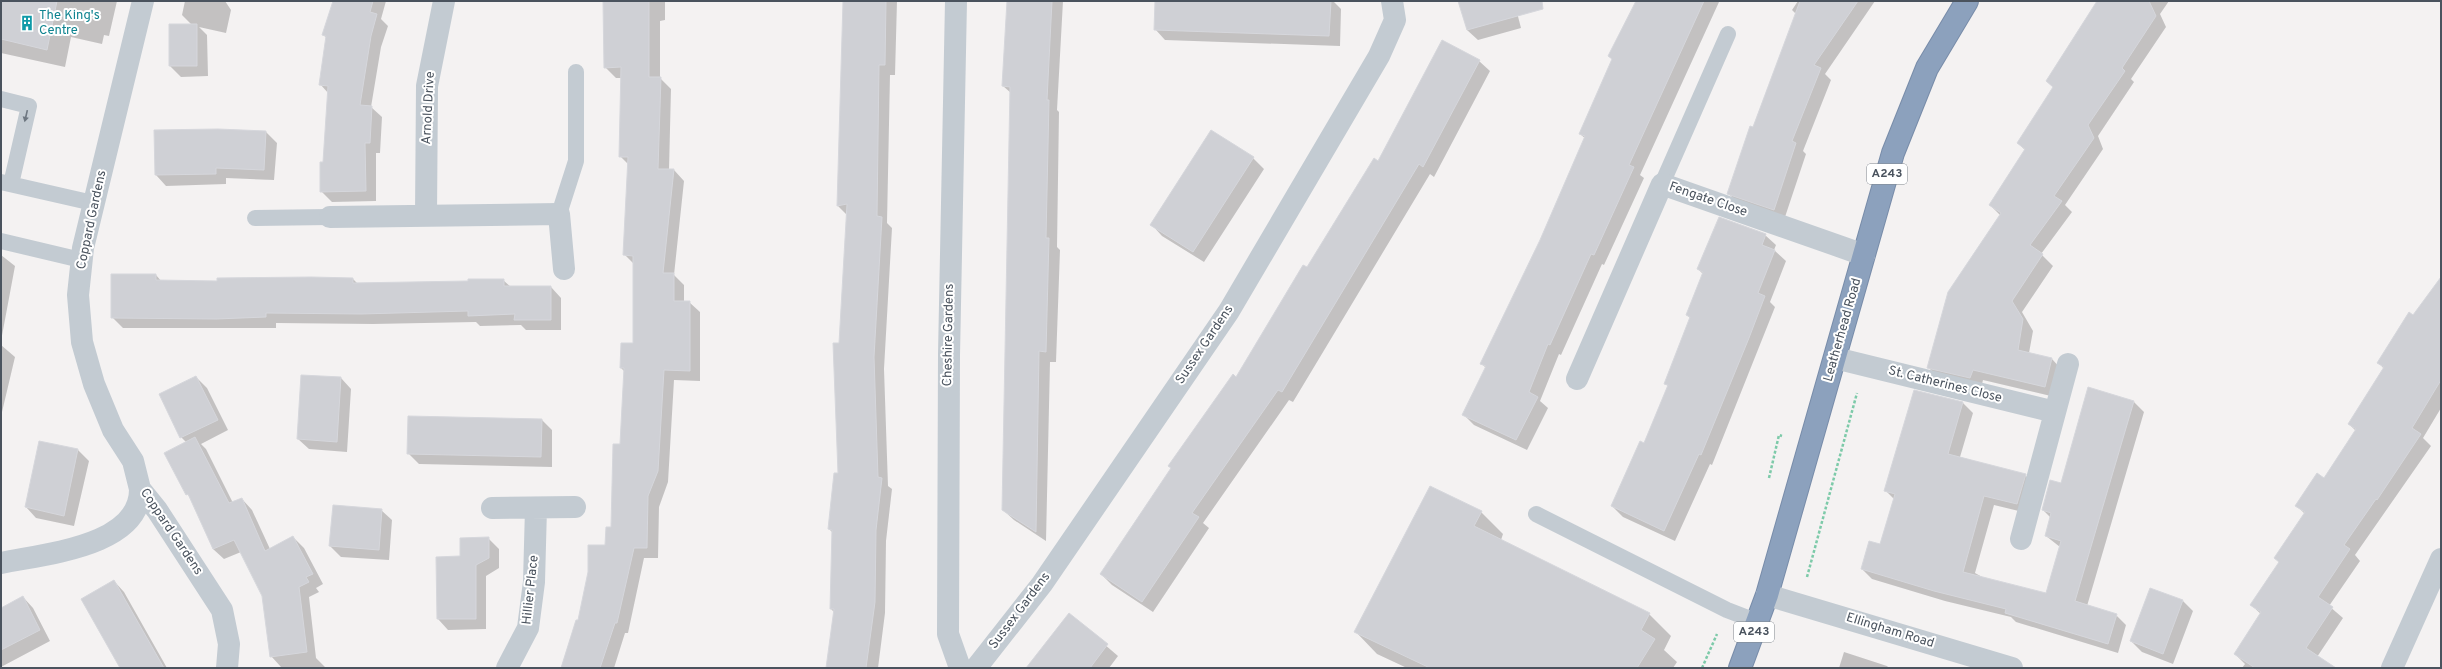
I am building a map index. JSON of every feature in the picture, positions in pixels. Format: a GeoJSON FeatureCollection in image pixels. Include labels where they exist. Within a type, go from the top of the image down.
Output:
{"type":"FeatureCollection","features":[{"type":"Feature","properties":{"kind":"highway","name":"Leatherhead Road"},"geometry":{"type":"LineString","coordinates":[[1740,668],[1767,595],[1893,153],[1926,68],[1967,1]]}},
{"type":"Feature","properties":{"kind":"street","name":"Coppard Gardens"},"geometry":{"type":"LineString","coordinates":[[143,1],[120,101],[93,203],[82,260],[78,295],[82,342],[94,384],[113,430],[133,461],[140,489],[157,510],[222,610],[229,644],[227,668]]}},
{"type":"Feature","properties":{"kind":"street","name":"Arnold Drive"},"geometry":{"type":"LineString","coordinates":[[426,216],[427,86],[444,1]]}},
{"type":"Feature","properties":{"kind":"street","name":"Cheshire Gardens"},"geometry":{"type":"LineString","coordinates":[[956,1],[949,355],[948,634],[960,668]]}},
{"type":"Feature","properties":{"kind":"street","name":"Sussex Gardens"},"geometry":{"type":"LineString","coordinates":[[976,668],[1042,584],[1229,311],[1379,56],[1395,20],[1392,1]]}},
{"type":"Feature","properties":{"kind":"street","name":"Fengate Close"},"geometry":{"type":"LineString","coordinates":[[1577,379],[1662,184],[1864,255]]}},
{"type":"Feature","properties":{"kind":"street"},"geometry":{"type":"LineString","coordinates":[[330,217],[559,214],[564,269]]}},
{"type":"Feature","properties":{"kind":"street","name":"St. Catherines Close"},"geometry":{"type":"LineString","coordinates":[[1835,358],[2055,412]]}},
{"type":"Feature","properties":{"kind":"street"},"geometry":{"type":"LineString","coordinates":[[2022,539],[2068,364]]}},
{"type":"Feature","properties":{"kind":"street"},"geometry":{"type":"LineString","coordinates":[[1,563],[88,545],[113,533],[129,520],[140,500],[140,489]]}},
{"type":"Feature","properties":{"kind":"street"},"geometry":{"type":"LineString","coordinates":[[492,508],[575,507]]}},
{"type":"Feature","properties":{"kind":"street","name":"Hillier Place"},"geometry":{"type":"LineString","coordinates":[[507,668],[528,628],[534,582],[536,508]]}},
{"type":"Feature","properties":{"kind":"street"},"geometry":{"type":"LineString","coordinates":[[2392,668],[2441,560]]}},
{"type":"Feature","properties":{"kind":"street","name":"Ellingham Road"},"geometry":{"type":"LineString","coordinates":[[1767,595],[2012,668]]}},
{"type":"Feature","properties":{"kind":"lane"},"geometry":{"type":"LineString","coordinates":[[1662,184],[1728,34]]}},
{"type":"Feature","properties":{"kind":"lane"},"geometry":{"type":"LineString","coordinates":[[559,214],[576,160],[576,72]]}},
{"type":"Feature","properties":{"kind":"lane"},"geometry":{"type":"LineString","coordinates":[[1,99],[29,106],[6,183],[93,203]]}},
{"type":"Feature","properties":{"kind":"lane"},"geometry":{"type":"LineString","coordinates":[[255,218],[330,217]]}},
{"type":"Feature","properties":{"kind":"lane"},"geometry":{"type":"LineString","coordinates":[[1,241],[82,260]]}},
{"type":"Feature","properties":{"kind":"lane"},"geometry":{"type":"LineString","coordinates":[[1536,514],[1727,610],[1758,622]]}},
{"type":"Feature","properties":{"kind":"path"},"geometry":{"type":"LineString","coordinates":[[1768,480],[1779,435]]}},
{"type":"Feature","properties":{"kind":"path"},"geometry":{"type":"LineString","coordinates":[[1702,668],[1727,610]]}},
{"type":"Feature","properties":{"kind":"building","name":"The King's Centre"},"geometry":{"type":"Polygon","coordinates":[[[1,1],[57,1],[47,50],[1,39],[1,1]]]}},
{"type":"Feature","properties":{"kind":"building"},"geometry":{"type":"Polygon","coordinates":[[[333,1],[373,1],[370,12],[377,14],[371,36],[360,105],[372,106],[370,143],[365,143],[366,191],[320,192],[320,162],[323,162],[328,86],[319,85],[326,36],[322,35],[333,1]]]}},
{"type":"Feature","properties":{"kind":"building"},"geometry":{"type":"Polygon","coordinates":[[[603,1],[649,1],[649,77],[661,77],[658,169],[674,169],[663,273],[674,273],[674,301],[690,301],[690,371],[664,370],[658,471],[648,496],[647,548],[634,548],[617,623],[615,623],[600,668],[561,668],[576,620],[578,620],[588,572],[588,545],[605,545],[606,527],[611,527],[613,444],[620,444],[624,368],[620,368],[621,343],[633,343],[633,256],[623,255],[628,157],[619,157],[621,67],[604,68],[603,1]]]}},
{"type":"Feature","properties":{"kind":"building"},"geometry":{"type":"Polygon","coordinates":[[[843,1],[886,1],[885,65],[879,65],[877,216],[882,217],[874,357],[878,477],[882,478],[876,530],[875,602],[866,668],[826,668],[834,609],[830,609],[832,530],[828,529],[834,473],[838,473],[833,343],[839,343],[847,204],[837,206],[843,1]]]}},
{"type":"Feature","properties":{"kind":"building"},"geometry":{"type":"Polygon","coordinates":[[[1007,1],[1052,1],[1047,100],[1049,100],[1046,238],[1049,238],[1046,352],[1039,351],[1036,532],[1002,510],[1010,87],[1002,86],[1007,1]]]}},
{"type":"Feature","properties":{"kind":"building"},"geometry":{"type":"Polygon","coordinates":[[[1155,1],[1331,1],[1329,36],[1154,30],[1155,1]]]}},
{"type":"Feature","properties":{"kind":"building"},"geometry":{"type":"Polygon","coordinates":[[[1458,1],[1542,1],[1543,9],[1467,30],[1458,1]]]}},
{"type":"Feature","properties":{"kind":"building"},"geometry":{"type":"Polygon","coordinates":[[[1636,1],[1704,1],[1629,165],[1634,167],[1594,255],[1591,254],[1550,345],[1548,344],[1529,392],[1538,397],[1516,440],[1462,415],[1486,366],[1480,364],[1540,240],[1585,136],[1579,134],[1612,59],[1608,56],[1636,1]]]}},
{"type":"Feature","properties":{"kind":"building"},"geometry":{"type":"Polygon","coordinates":[[[1800,1],[1858,1],[1814,65],[1821,68],[1792,141],[1796,143],[1774,210],[1727,194],[1750,126],[1753,127],[1800,1]]]}},
{"type":"Feature","properties":{"kind":"building"},"geometry":{"type":"Polygon","coordinates":[[[2097,1],[2149,1],[2156,16],[2122,68],[2125,71],[2088,125],[2094,138],[2054,196],[2062,201],[2030,245],[2043,254],[2012,301],[2023,319],[2018,350],[2052,358],[2045,387],[1973,370],[1970,378],[1927,368],[1948,292],[2001,213],[1989,205],[2025,149],[2017,143],[2053,87],[2046,81],[2097,1]]]}},
{"type":"Feature","properties":{"kind":"building"},"geometry":{"type":"Polygon","coordinates":[[[169,24],[197,24],[197,66],[169,66],[169,24]]]}},
{"type":"Feature","properties":{"kind":"building"},"geometry":{"type":"Polygon","coordinates":[[[1442,40],[1480,60],[1423,167],[1419,164],[1282,392],[1278,390],[1192,513],[1199,517],[1142,602],[1100,574],[1171,468],[1168,466],[1233,374],[1236,377],[1303,265],[1307,267],[1374,158],[1378,161],[1442,40]]]}},
{"type":"Feature","properties":{"kind":"building"},"geometry":{"type":"Polygon","coordinates":[[[218,129],[266,131],[264,170],[216,168],[216,174],[155,175],[154,130],[218,129]]]}},
{"type":"Feature","properties":{"kind":"building"},"geometry":{"type":"Polygon","coordinates":[[[1211,130],[1254,157],[1193,252],[1150,225],[1211,130]]]}},
{"type":"Feature","properties":{"kind":"building"},"geometry":{"type":"Polygon","coordinates":[[[1719,217],[1766,234],[1762,245],[1775,250],[1758,293],[1765,296],[1749,338],[1701,455],[1699,454],[1664,531],[1611,506],[1640,441],[1644,443],[1668,385],[1664,384],[1690,317],[1686,315],[1703,272],[1697,269],[1719,217]]]}},
{"type":"Feature","properties":{"kind":"building"},"geometry":{"type":"Polygon","coordinates":[[[111,274],[156,274],[156,280],[217,281],[217,278],[353,278],[353,283],[504,279],[504,286],[551,286],[551,320],[514,320],[515,314],[468,316],[468,311],[361,314],[266,313],[266,317],[216,319],[111,318],[111,274]]]}},
{"type":"Feature","properties":{"kind":"building"},"geometry":{"type":"Polygon","coordinates":[[[2441,277],[2441,380],[2412,428],[2421,434],[2377,500],[2376,499],[2344,545],[2350,549],[2318,597],[2333,607],[2306,648],[2336,668],[2255,668],[2234,654],[2261,612],[2250,605],[2279,562],[2274,558],[2305,512],[2295,506],[2317,473],[2324,478],[2356,429],[2348,424],[2384,367],[2377,363],[2409,312],[2413,315],[2441,277]]]}},
{"type":"Feature","properties":{"kind":"building"},"geometry":{"type":"Polygon","coordinates":[[[301,375],[341,377],[337,442],[297,439],[301,375]]]}},
{"type":"Feature","properties":{"kind":"building"},"geometry":{"type":"Polygon","coordinates":[[[196,376],[218,420],[180,438],[159,394],[196,376]]]}},
{"type":"Feature","properties":{"kind":"building"},"geometry":{"type":"Polygon","coordinates":[[[2088,387],[2134,401],[2075,601],[2117,614],[2108,644],[2005,613],[2006,609],[1934,591],[1861,569],[1869,541],[1880,544],[1895,494],[1884,491],[1914,390],[1963,402],[1948,454],[2026,474],[2017,504],[1984,496],[1963,572],[2046,593],[2061,541],[2045,536],[2051,513],[2042,510],[2050,480],[2061,483],[2088,387]]]}},
{"type":"Feature","properties":{"kind":"building"},"geometry":{"type":"Polygon","coordinates":[[[408,416],[542,419],[541,457],[407,454],[408,416]]]}},
{"type":"Feature","properties":{"kind":"building"},"geometry":{"type":"Polygon","coordinates":[[[195,437],[229,503],[242,498],[265,551],[293,536],[313,574],[306,577],[309,582],[299,587],[307,652],[270,657],[262,596],[234,540],[213,549],[188,494],[186,495],[164,453],[195,437]]]}},
{"type":"Feature","properties":{"kind":"building"},"geometry":{"type":"Polygon","coordinates":[[[39,441],[78,449],[64,516],[25,507],[39,441]]]}},
{"type":"Feature","properties":{"kind":"building"},"geometry":{"type":"Polygon","coordinates":[[[1430,486],[1482,511],[1474,526],[1650,613],[1641,630],[1655,639],[1637,668],[1430,668],[1354,632],[1430,486]]]}},
{"type":"Feature","properties":{"kind":"building"},"geometry":{"type":"Polygon","coordinates":[[[333,505],[382,509],[379,550],[329,546],[333,505]]]}},
{"type":"Feature","properties":{"kind":"building"},"geometry":{"type":"Polygon","coordinates":[[[489,537],[489,558],[476,565],[476,619],[437,619],[436,557],[460,556],[460,538],[489,537]]]}},
{"type":"Feature","properties":{"kind":"building"},"geometry":{"type":"Polygon","coordinates":[[[114,580],[164,668],[120,668],[81,599],[114,580]]]}},
{"type":"Feature","properties":{"kind":"building"},"geometry":{"type":"Polygon","coordinates":[[[2150,588],[2183,600],[2163,654],[2130,641],[2150,588]]]}},
{"type":"Feature","properties":{"kind":"building"},"geometry":{"type":"Polygon","coordinates":[[[23,596],[40,630],[1,650],[1,608],[23,596]]]}},
{"type":"Feature","properties":{"kind":"building"},"geometry":{"type":"Polygon","coordinates":[[[1069,613],[1108,644],[1090,668],[1026,668],[1069,613]]]}},
{"type":"Feature","properties":{"kind":"place","name":"The King's Centre"},"geometry":{"type":"Point","coordinates":[27,23]}}]}
